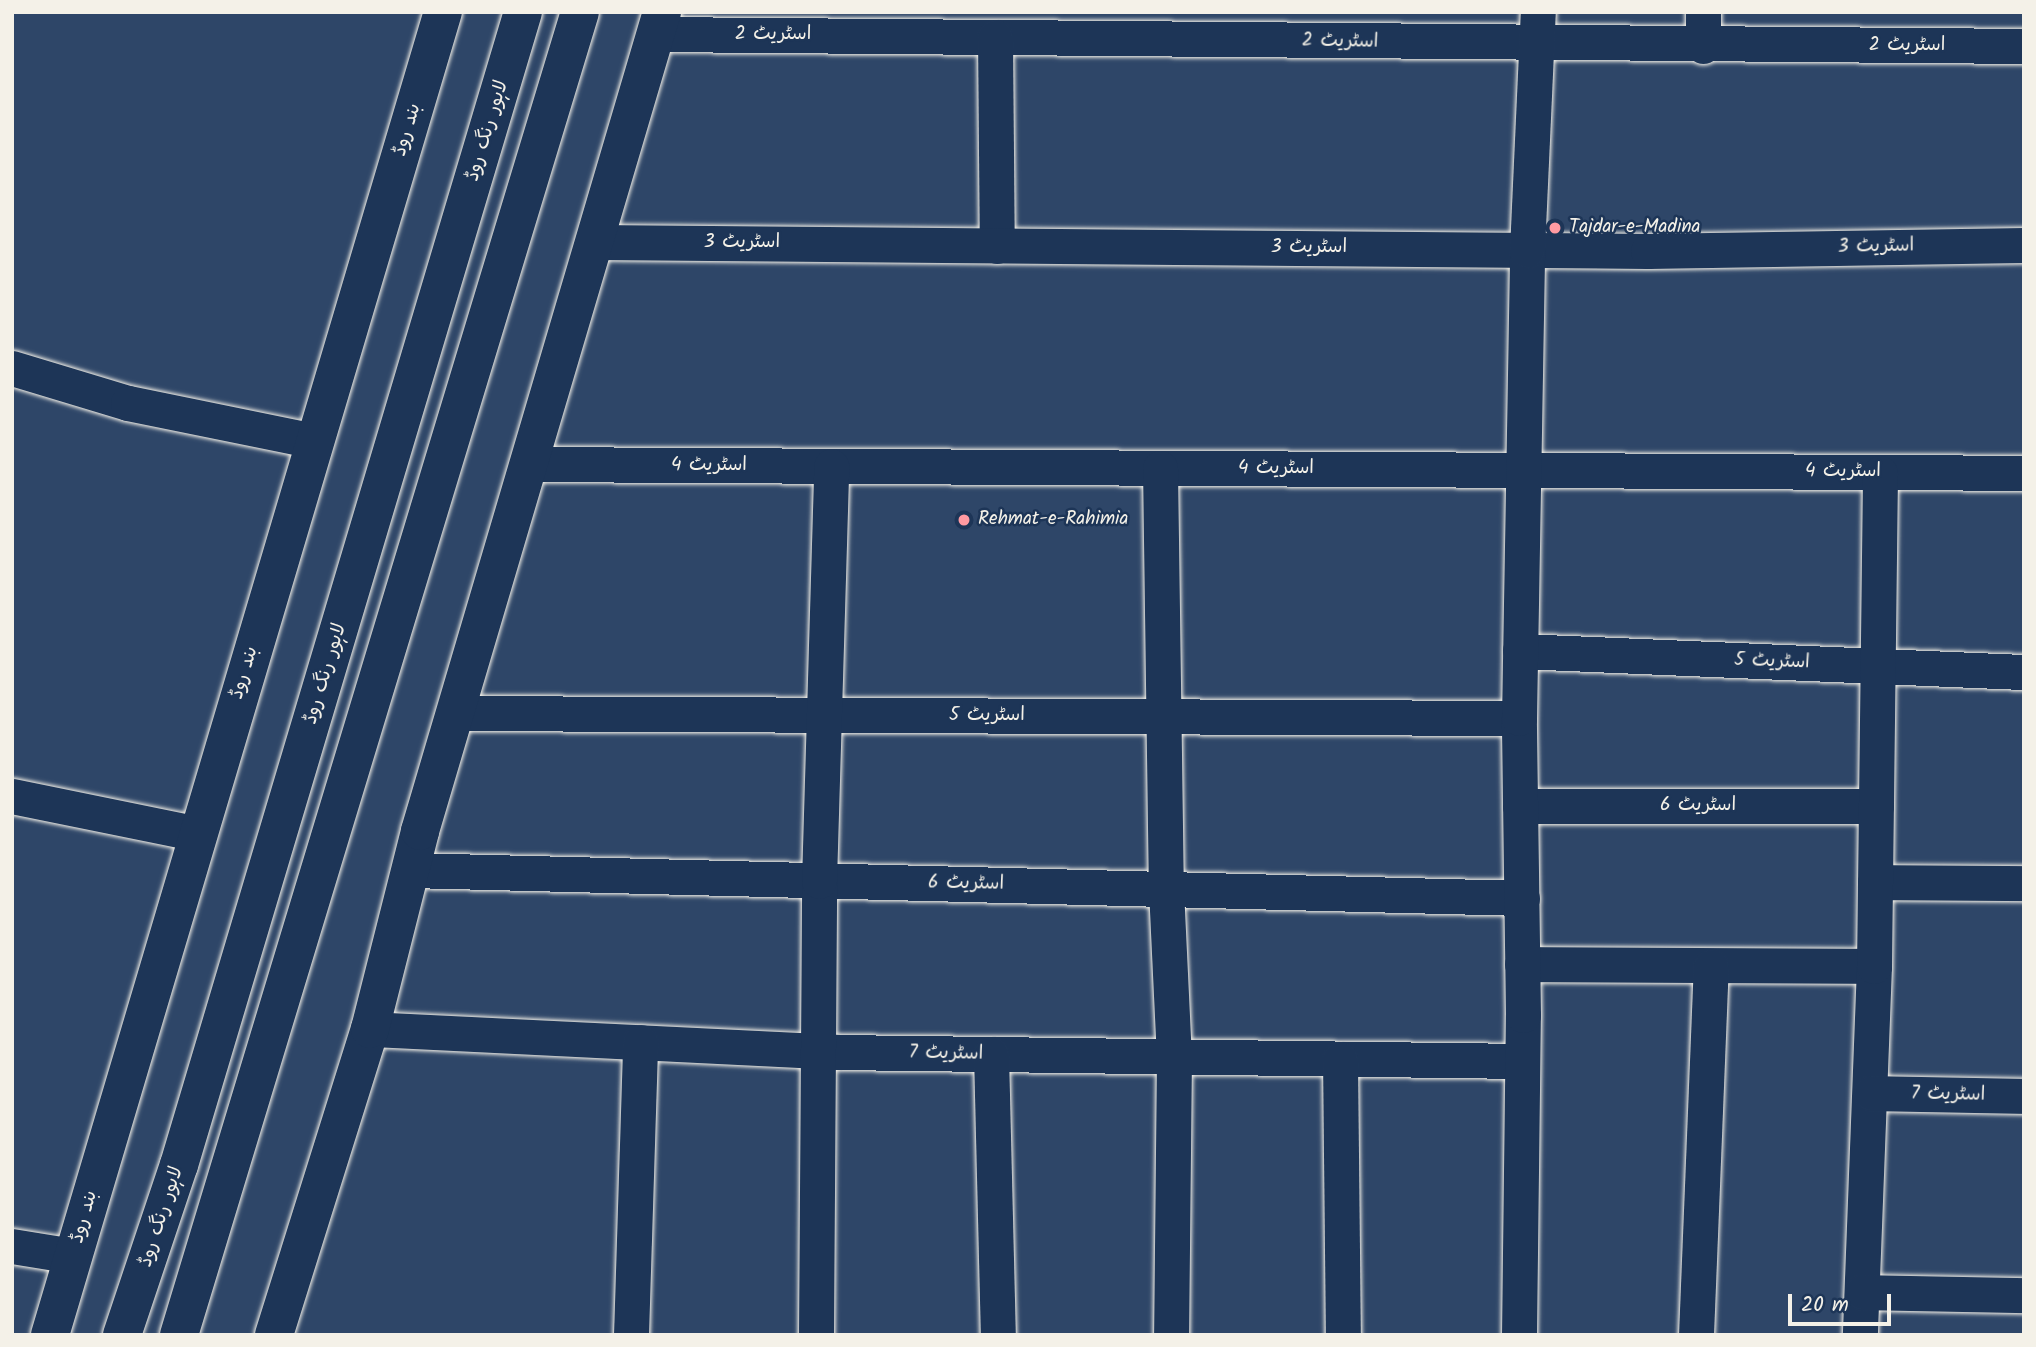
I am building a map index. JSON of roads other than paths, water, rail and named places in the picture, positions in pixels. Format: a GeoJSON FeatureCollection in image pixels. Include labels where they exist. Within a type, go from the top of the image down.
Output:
{"type":"FeatureCollection","features":[{"type":"Feature","properties":{"kind":"main road","name":"بند روڈ"},"geometry":{"type":"LineString","coordinates":[[50,1335],[443,12]]}},
{"type":"Feature","properties":{"kind":"main road","name":"لاہور رنگ روڈ"},"geometry":{"type":"LineString","coordinates":[[122,1335],[179,1165],[523,12]]}},
{"type":"Feature","properties":{"kind":"main road"},"geometry":{"type":"LineString","coordinates":[[179,1335],[580,12]]}},
{"type":"Feature","properties":{"kind":"main road"},"geometry":{"type":"LineString","coordinates":[[274,1335],[370,1029],[410,870],[454,713],[659,23]]}},
{"type":"Feature","properties":{"kind":"street","name":"اسٹریٹ 2"},"geometry":{"type":"LineString","coordinates":[[659,23],[1006,29],[1703,29],[2024,46]]}},
{"type":"Feature","properties":{"kind":"street"},"geometry":{"type":"LineString","coordinates":[[1520,1335],[1522,964],[1519,718],[1527,250],[1537,28]]}},
{"type":"Feature","properties":{"kind":"street"},"geometry":{"type":"LineString","coordinates":[[998,246],[1006,29]]}},
{"type":"Feature","properties":{"kind":"street","name":"اسٹریٹ 3"},"geometry":{"type":"LineString","coordinates":[[594,242],[1527,250],[2024,245]]}},
{"type":"Feature","properties":{"kind":"street"},"geometry":{"type":"LineString","coordinates":[[12,368],[128,402],[315,441]]}},
{"type":"Feature","properties":{"kind":"street","name":"اسٹریٹ 4"},"geometry":{"type":"LineString","coordinates":[[528,464],[2024,473]]}},
{"type":"Feature","properties":{"kind":"street"},"geometry":{"type":"LineString","coordinates":[[816,1335],[819,881],[831,466]]}},
{"type":"Feature","properties":{"kind":"street"},"geometry":{"type":"LineString","coordinates":[[1160,468],[1166,889],[1174,1057],[1171,1335]]}},
{"type":"Feature","properties":{"kind":"street"},"geometry":{"type":"LineString","coordinates":[[1860,1335],[1874,965],[1880,472]]}},
{"type":"Feature","properties":{"kind":"street","name":"اسٹریٹ 5"},"geometry":{"type":"LineString","coordinates":[[1520,651],[2024,672]]}},
{"type":"Feature","properties":{"kind":"street","name":"اسٹریٹ 5"},"geometry":{"type":"LineString","coordinates":[[454,713],[1519,718]]}},
{"type":"Feature","properties":{"kind":"street"},"geometry":{"type":"LineString","coordinates":[[12,796],[198,834]]}},
{"type":"Feature","properties":{"kind":"street","name":"اسٹریٹ 6"},"geometry":{"type":"LineString","coordinates":[[1520,806],[1876,806]]}},
{"type":"Feature","properties":{"kind":"street","name":"اسٹریٹ 6"},"geometry":{"type":"LineString","coordinates":[[410,870],[1521,898]]}},
{"type":"Feature","properties":{"kind":"street"},"geometry":{"type":"LineString","coordinates":[[1875,882],[2024,883]]}},
{"type":"Feature","properties":{"kind":"street"},"geometry":{"type":"LineString","coordinates":[[1522,964],[1874,965]]}},
{"type":"Feature","properties":{"kind":"street"},"geometry":{"type":"LineString","coordinates":[[1696,1335],[1711,965]]}},
{"type":"Feature","properties":{"kind":"street","name":"اسٹریٹ 7"},"geometry":{"type":"LineString","coordinates":[[370,1029],[818,1052],[1522,1061]]}},
{"type":"Feature","properties":{"kind":"street"},"geometry":{"type":"LineString","coordinates":[[631,1335],[640,1042]]}},
{"type":"Feature","properties":{"kind":"street"},"geometry":{"type":"LineString","coordinates":[[991,1054],[998,1335]]}},
{"type":"Feature","properties":{"kind":"street"},"geometry":{"type":"LineString","coordinates":[[1340,1059],[1343,1335]]}},
{"type":"Feature","properties":{"kind":"street","name":"اسٹریٹ 7"},"geometry":{"type":"LineString","coordinates":[[1871,1093],[2024,1096]]}},
{"type":"Feature","properties":{"kind":"street"},"geometry":{"type":"LineString","coordinates":[[12,1246],[73,1256]]}},
{"type":"Feature","properties":{"kind":"street"},"geometry":{"type":"LineString","coordinates":[[1862,1292],[2024,1295]]}},
{"type":"Feature","properties":{"kind":"place","name":"Tajdar-e-Madina"},"geometry":{"type":"Point","coordinates":[1555,228]}},
{"type":"Feature","properties":{"kind":"place","name":"Rehmat-e-Rahimia"},"geometry":{"type":"Point","coordinates":[964,520]}}]}
